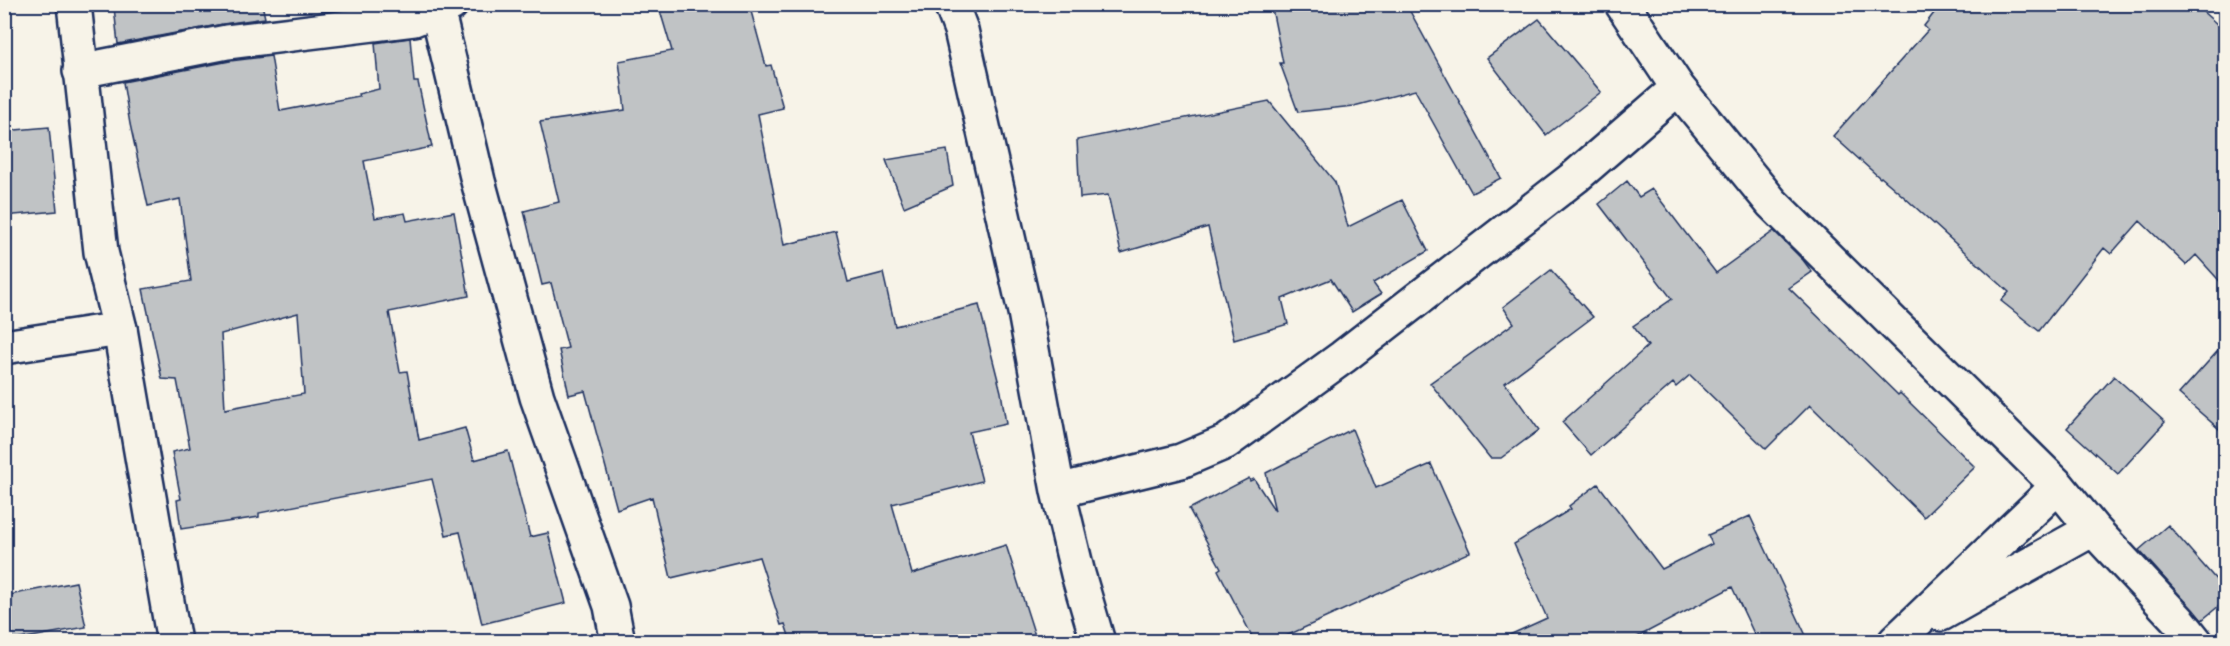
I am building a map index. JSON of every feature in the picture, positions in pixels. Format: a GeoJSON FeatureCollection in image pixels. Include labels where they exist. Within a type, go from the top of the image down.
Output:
{"type":"FeatureCollection","features":[{"type":"Feature","properties":{"kind":"street"},"geometry":{"type":"LineString","coordinates":[[74,4],[101,252],[120,329],[174,642]]}},
{"type":"Feature","properties":{"kind":"street"},"geometry":{"type":"LineString","coordinates":[[951,4],[961,30],[1025,312],[1058,491],[1098,642]]}},
{"type":"Feature","properties":{"kind":"street"},"geometry":{"type":"LineString","coordinates":[[1622,4],[1678,88],[1772,203],[2058,486],[2093,530],[2196,642]]}},
{"type":"Feature","properties":{"kind":"street"},"geometry":{"type":"LineString","coordinates":[[80,71],[227,42],[414,19],[444,7],[478,181],[537,397],[611,606],[618,642]]}},
{"type":"Feature","properties":{"kind":"street"},"geometry":{"type":"LineString","coordinates":[[1058,491],[1181,461],[1226,442],[1343,357],[1575,177],[1678,88]]}},
{"type":"Feature","properties":{"kind":"street"},"geometry":{"type":"LineString","coordinates":[[4,347],[120,329]]}},
{"type":"Feature","properties":{"kind":"street"},"geometry":{"type":"LineString","coordinates":[[1898,639],[2058,486]]}},
{"type":"Feature","properties":{"kind":"street"},"geometry":{"type":"LineString","coordinates":[[1898,639],[2093,530]]}},
{"type":"Feature","properties":{"kind":"building"},"geometry":{"type":"Polygon","coordinates":[[[139,4],[262,4],[265,18],[118,44],[114,7],[139,4]]]}},
{"type":"Feature","properties":{"kind":"building"},"geometry":{"type":"Polygon","coordinates":[[[658,4],[749,4],[766,66],[771,65],[783,108],[758,114],[784,245],[836,232],[848,282],[883,273],[895,326],[979,305],[1001,392],[1006,424],[969,432],[982,481],[892,504],[912,574],[1006,545],[1037,642],[791,642],[785,624],[781,625],[759,557],[671,578],[652,497],[617,509],[585,391],[569,395],[559,350],[568,348],[551,283],[542,285],[524,211],[559,202],[540,122],[625,110],[619,61],[672,51],[658,4]]]}},
{"type":"Feature","properties":{"kind":"building"},"geometry":{"type":"Polygon","coordinates":[[[1271,4],[1406,4],[1501,178],[1472,193],[1415,90],[1354,106],[1298,112],[1280,63],[1283,63],[1271,4]]]}},
{"type":"Feature","properties":{"kind":"building"},"geometry":{"type":"Polygon","coordinates":[[[1941,4],[2194,4],[2226,32],[2226,288],[2196,255],[2186,265],[2140,221],[2111,254],[2104,248],[2039,331],[2001,301],[2009,292],[1833,136],[1928,30],[1924,26],[1941,4]]]}},
{"type":"Feature","properties":{"kind":"building"},"geometry":{"type":"Polygon","coordinates":[[[1539,19],[1601,92],[1546,135],[1487,58],[1539,19]]]}},
{"type":"Feature","properties":{"kind":"building"},"geometry":{"type":"Polygon","coordinates":[[[410,38],[414,82],[418,82],[432,147],[364,161],[375,218],[405,213],[407,221],[454,212],[469,296],[389,312],[400,372],[407,371],[419,440],[465,428],[474,460],[508,451],[530,537],[548,533],[566,603],[482,624],[460,532],[446,535],[432,479],[259,513],[259,517],[181,529],[177,500],[181,499],[172,452],[190,448],[177,380],[162,379],[143,289],[191,281],[180,199],[148,206],[123,82],[230,61],[271,56],[280,111],[359,96],[358,94],[379,89],[375,43],[410,38]],[[298,313],[221,334],[225,409],[304,394],[298,313]]]}},
{"type":"Feature","properties":{"kind":"building"},"geometry":{"type":"Polygon","coordinates":[[[1269,101],[1335,182],[1348,227],[1402,200],[1428,251],[1373,283],[1381,294],[1352,312],[1331,279],[1282,299],[1288,324],[1234,340],[1208,227],[1121,253],[1108,195],[1080,198],[1077,140],[1269,101]]]}},
{"type":"Feature","properties":{"kind":"building"},"geometry":{"type":"Polygon","coordinates":[[[49,127],[57,211],[4,216],[4,131],[49,127]]]}},
{"type":"Feature","properties":{"kind":"building"},"geometry":{"type":"Polygon","coordinates":[[[947,150],[953,186],[904,207],[886,160],[947,150]]]}},
{"type":"Feature","properties":{"kind":"building"},"geometry":{"type":"Polygon","coordinates":[[[1627,181],[1639,197],[1652,189],[1716,273],[1774,231],[1812,272],[1789,288],[1975,467],[1924,517],[1810,405],[1766,449],[1690,375],[1676,387],[1673,383],[1591,455],[1562,422],[1648,346],[1633,326],[1672,299],[1599,204],[1627,181]]]}},
{"type":"Feature","properties":{"kind":"building"},"geometry":{"type":"Polygon","coordinates":[[[1551,270],[1593,317],[1505,383],[1539,430],[1501,458],[1490,458],[1430,383],[1514,323],[1503,307],[1551,270]]]}},
{"type":"Feature","properties":{"kind":"building"},"geometry":{"type":"Polygon","coordinates":[[[2226,342],[2226,435],[2179,394],[2226,342]]]}},
{"type":"Feature","properties":{"kind":"building"},"geometry":{"type":"Polygon","coordinates":[[[2114,376],[2165,422],[2118,474],[2067,428],[2114,376]]]}},
{"type":"Feature","properties":{"kind":"building"},"geometry":{"type":"Polygon","coordinates":[[[1352,429],[1376,488],[1431,464],[1470,552],[1273,642],[1255,642],[1218,570],[1221,568],[1189,509],[1249,478],[1250,481],[1254,479],[1275,511],[1266,473],[1352,429]]]}},
{"type":"Feature","properties":{"kind":"building"},"geometry":{"type":"Polygon","coordinates":[[[1598,484],[1662,569],[1712,544],[1708,535],[1750,516],[1809,642],[1758,642],[1732,587],[1628,642],[1494,642],[1547,618],[1514,544],[1571,509],[1569,506],[1598,484]]]}},
{"type":"Feature","properties":{"kind":"building"},"geometry":{"type":"Polygon","coordinates":[[[2168,525],[2226,591],[2226,600],[2202,620],[2139,550],[2168,525]]]}},
{"type":"Feature","properties":{"kind":"building"},"geometry":{"type":"Polygon","coordinates":[[[76,582],[86,627],[4,642],[4,596],[76,582]]]}}]}
